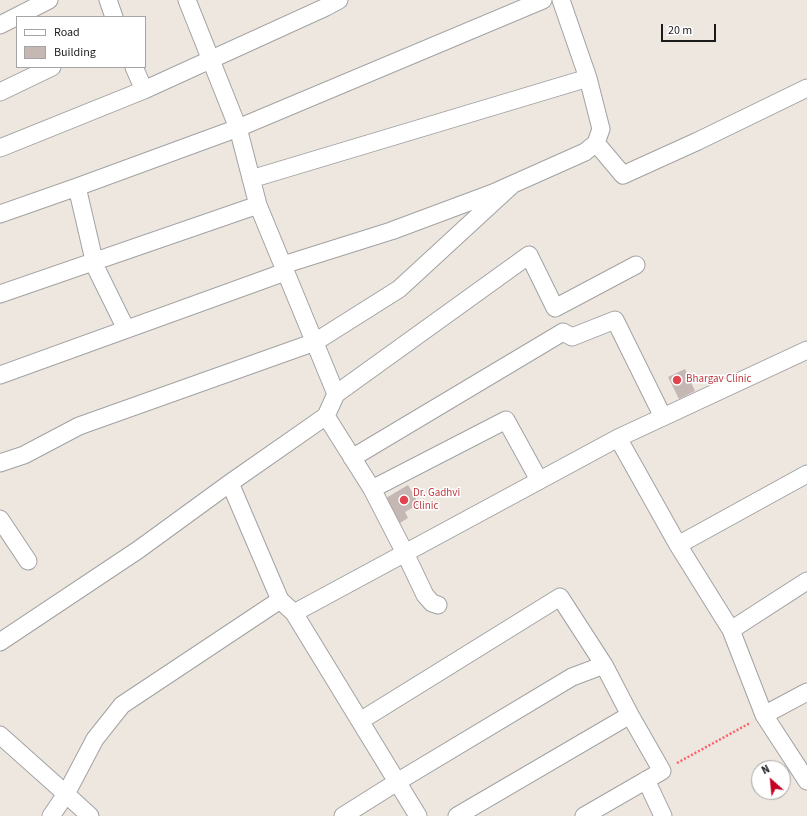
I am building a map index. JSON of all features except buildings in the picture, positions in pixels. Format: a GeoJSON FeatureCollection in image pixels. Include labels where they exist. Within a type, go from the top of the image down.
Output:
{"type":"FeatureCollection","features":[{"type":"Feature","properties":{"kind":"street"},"geometry":{"type":"LineString","coordinates":[[18,16],[49,0]]}},
{"type":"Feature","properties":{"kind":"street"},"geometry":{"type":"LineString","coordinates":[[108,0],[114,16]]}},
{"type":"Feature","properties":{"kind":"street"},"geometry":{"type":"LineString","coordinates":[[187,0],[238,128],[258,205],[336,394]]}},
{"type":"Feature","properties":{"kind":"street"},"geometry":{"type":"LineString","coordinates":[[0,148],[144,90],[339,0]]}},
{"type":"Feature","properties":{"kind":"street"},"geometry":{"type":"LineString","coordinates":[[0,214],[238,128],[543,0]]}},
{"type":"Feature","properties":{"kind":"street"},"geometry":{"type":"LineString","coordinates":[[0,375],[493,193],[585,152],[596,143],[601,129],[588,78],[561,0]]}},
{"type":"Feature","properties":{"kind":"street"},"geometry":{"type":"LineString","coordinates":[[0,25],[16,17]]}},
{"type":"Feature","properties":{"kind":"street"},"geometry":{"type":"LineString","coordinates":[[0,92],[50,68]]}},
{"type":"Feature","properties":{"kind":"street"},"geometry":{"type":"LineString","coordinates":[[134,68],[144,90]]}},
{"type":"Feature","properties":{"kind":"street"},"geometry":{"type":"LineString","coordinates":[[251,179],[588,78]]}},
{"type":"Feature","properties":{"kind":"street"},"geometry":{"type":"LineString","coordinates":[[596,143],[623,175],[698,141],[807,88]]}},
{"type":"Feature","properties":{"kind":"street"},"geometry":{"type":"LineString","coordinates":[[0,463],[24,456],[79,426],[315,342],[399,289],[512,185]]}},
{"type":"Feature","properties":{"kind":"street"},"geometry":{"type":"LineString","coordinates":[[77,187],[94,260],[93,262],[126,329]]}},
{"type":"Feature","properties":{"kind":"street"},"geometry":{"type":"LineString","coordinates":[[0,294],[258,205]]}},
{"type":"Feature","properties":{"kind":"street"},"geometry":{"type":"LineString","coordinates":[[0,642],[138,550],[326,416],[336,394],[529,255],[555,308],[636,266]]}},
{"type":"Feature","properties":{"kind":"street"},"geometry":{"type":"LineString","coordinates":[[352,458],[563,332],[572,338],[615,320],[662,417]]}},
{"type":"Feature","properties":{"kind":"street"},"geometry":{"type":"LineString","coordinates":[[294,613],[618,438],[807,350]]}},
{"type":"Feature","properties":{"kind":"street"},"geometry":{"type":"LineString","coordinates":[[326,416],[372,489],[405,553],[424,595],[432,602],[438,604]]}},
{"type":"Feature","properties":{"kind":"street"},"geometry":{"type":"LineString","coordinates":[[372,489],[506,420],[539,480]]}},
{"type":"Feature","properties":{"kind":"street"},"geometry":{"type":"LineString","coordinates":[[618,438],[678,545],[731,630],[764,715],[807,781]]}},
{"type":"Feature","properties":{"kind":"street"},"geometry":{"type":"LineString","coordinates":[[678,545],[807,474]]}},
{"type":"Feature","properties":{"kind":"street"},"geometry":{"type":"LineString","coordinates":[[230,483],[280,600],[294,613],[418,816]]}},
{"type":"Feature","properties":{"kind":"street"},"geometry":{"type":"LineString","coordinates":[[0,519],[28,561]]}},
{"type":"Feature","properties":{"kind":"street"},"geometry":{"type":"LineString","coordinates":[[731,630],[807,581]]}},
{"type":"Feature","properties":{"kind":"street"},"geometry":{"type":"LineString","coordinates":[[360,721],[560,597],[604,665],[662,771],[584,816]]}},
{"type":"Feature","properties":{"kind":"street"},"geometry":{"type":"LineString","coordinates":[[51,816],[66,794],[96,738],[122,705],[280,600]]}},
{"type":"Feature","properties":{"kind":"street"},"geometry":{"type":"LineString","coordinates":[[343,816],[572,677],[604,665]]}},
{"type":"Feature","properties":{"kind":"street"},"geometry":{"type":"LineString","coordinates":[[764,715],[807,692]]}},
{"type":"Feature","properties":{"kind":"street"},"geometry":{"type":"LineString","coordinates":[[457,816],[630,715]]}},
{"type":"Feature","properties":{"kind":"street"},"geometry":{"type":"LineString","coordinates":[[0,735],[90,816]]}},
{"type":"Feature","properties":{"kind":"street"},"geometry":{"type":"LineString","coordinates":[[646,780],[663,816]]}},
{"type":"Feature","properties":{"kind":"path"},"geometry":{"type":"LineString","coordinates":[[662,771],[764,715]]}},
{"type":"Feature","properties":{"kind":"place","name":"Bhargav Clinic"},"geometry":{"type":"Point","coordinates":[677,380]}},
{"type":"Feature","properties":{"kind":"place","name":"Dr. Gadhvi Clinic"},"geometry":{"type":"Point","coordinates":[404,500]}}]}
